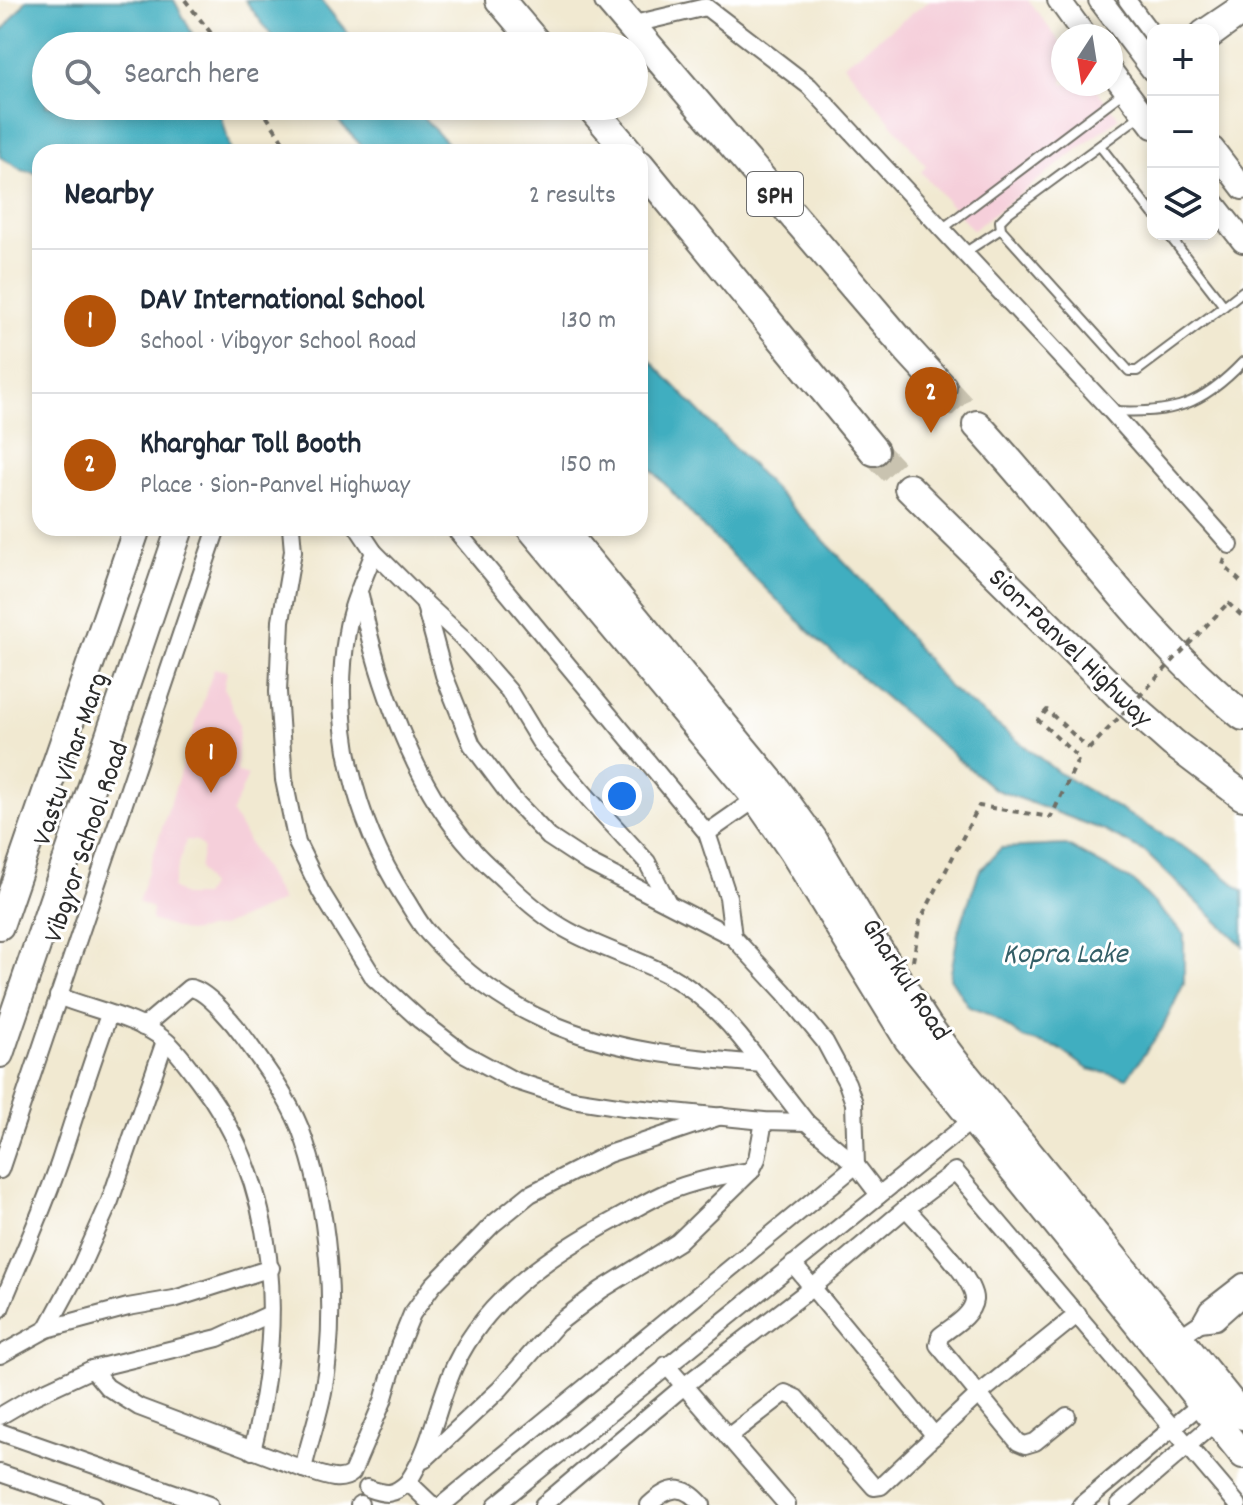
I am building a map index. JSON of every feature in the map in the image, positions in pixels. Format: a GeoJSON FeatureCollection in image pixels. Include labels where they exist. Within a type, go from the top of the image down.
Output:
{"type":"FeatureCollection","features":[{"type":"Feature","properties":{"kind":"highway"},"geometry":{"type":"LineString","coordinates":[[500,0],[527,32]]}},
{"type":"Feature","properties":{"kind":"highway","name":"SPH"},"geometry":{"type":"LineString","coordinates":[[609,0],[636,32]]}},
{"type":"Feature","properties":{"kind":"highway","name":"SPH"},"geometry":{"type":"LineString","coordinates":[[648,46],[942,387]]}},
{"type":"Feature","properties":{"kind":"highway"},"geometry":{"type":"LineString","coordinates":[[602,120],[622,144]]}},
{"type":"Feature","properties":{"kind":"highway"},"geometry":{"type":"LineString","coordinates":[[648,175],[874,451]]}},
{"type":"Feature","properties":{"kind":"highway"},"geometry":{"type":"LineString","coordinates":[[977,425],[1138,616],[1170,650],[1243,716]]}},
{"type":"Feature","properties":{"kind":"highway","name":"Sion-Panvel Highway"},"geometry":{"type":"LineString","coordinates":[[909,488],[1118,694],[1173,743],[1243,796]]}},
{"type":"Feature","properties":{"kind":"main road"},"geometry":{"type":"LineString","coordinates":[[0,926],[134,536]]}},
{"type":"Feature","properties":{"kind":"main road","name":"Vastu Vihar Marg"},"geometry":{"type":"LineString","coordinates":[[0,1054],[177,536]]}},
{"type":"Feature","properties":{"kind":"main road","name":"Gharkul Road"},"geometry":{"type":"LineString","coordinates":[[537,536],[766,792],[813,838],[981,1112]]}},
{"type":"Feature","properties":{"kind":"main road","name":"Gharkul Road"},"geometry":{"type":"LineString","coordinates":[[568,536],[766,792],[792,851],[907,1039],[981,1112],[1179,1337],[1223,1407],[1243,1455]]}},
{"type":"Feature","properties":{"kind":"main road"},"geometry":{"type":"LineString","coordinates":[[102,630],[141,643]]}},
{"type":"Feature","properties":{"kind":"street"},"geometry":{"type":"LineString","coordinates":[[1059,0],[1076,24]]}},
{"type":"Feature","properties":{"kind":"street"},"geometry":{"type":"LineString","coordinates":[[1127,0],[1147,27]]}},
{"type":"Feature","properties":{"kind":"street"},"geometry":{"type":"LineString","coordinates":[[1209,24],[1243,1]]}},
{"type":"Feature","properties":{"kind":"street"},"geometry":{"type":"LineString","coordinates":[[1105,2],[1147,62]]}},
{"type":"Feature","properties":{"kind":"street"},"geometry":{"type":"LineString","coordinates":[[630,25],[706,7],[809,86],[1111,411],[1230,545]]}},
{"type":"Feature","properties":{"kind":"street"},"geometry":{"type":"LineString","coordinates":[[1219,35],[1243,17]]}},
{"type":"Feature","properties":{"kind":"street"},"geometry":{"type":"LineString","coordinates":[[1123,87],[1147,119]]}},
{"type":"Feature","properties":{"kind":"street"},"geometry":{"type":"LineString","coordinates":[[1219,157],[1243,188]]}},
{"type":"Feature","properties":{"kind":"street"},"geometry":{"type":"LineString","coordinates":[[1219,211],[1243,241]]}},
{"type":"Feature","properties":{"kind":"street","name":"Vibgyor School Road"},"geometry":{"type":"LineString","coordinates":[[0,1170],[214,536]]}},
{"type":"Feature","properties":{"kind":"street"},"geometry":{"type":"LineString","coordinates":[[292,536],[293,551],[281,621],[278,692],[284,780],[297,843],[321,892],[374,978],[420,1020],[463,1053],[513,1080],[572,1099],[764,1121],[806,1122]]}},
{"type":"Feature","properties":{"kind":"street"},"geometry":{"type":"LineString","coordinates":[[363,536],[374,552],[462,637],[509,691],[540,742],[647,862],[667,901]]}},
{"type":"Feature","properties":{"kind":"street"},"geometry":{"type":"LineString","coordinates":[[461,536],[707,833],[728,897],[733,937]]}},
{"type":"Feature","properties":{"kind":"street"},"geometry":{"type":"LineString","coordinates":[[374,552],[347,630],[342,695],[348,762],[371,836],[391,876],[426,931],[498,995],[548,1023],[588,1038],[633,1049],[761,1064]]}},
{"type":"Feature","properties":{"kind":"street"},"geometry":{"type":"LineString","coordinates":[[360,593],[369,642],[408,748],[438,803],[470,848],[528,903],[568,931],[669,976],[703,998],[726,1018],[806,1122],[856,1165],[879,1195]]}},
{"type":"Feature","properties":{"kind":"street"},"geometry":{"type":"LineString","coordinates":[[424,602],[444,675],[472,745],[511,797],[549,837],[587,862],[733,937],[825,1042],[854,1103],[856,1165]]}},
{"type":"Feature","properties":{"kind":"street"},"geometry":{"type":"LineString","coordinates":[[707,833],[766,792]]}},
{"type":"Feature","properties":{"kind":"street"},"geometry":{"type":"LineString","coordinates":[[143,1027],[189,988],[198,989],[235,1025],[254,1050],[272,1076],[299,1127],[320,1199],[332,1317],[323,1393],[303,1469]]}},
{"type":"Feature","properties":{"kind":"street"},"geometry":{"type":"LineString","coordinates":[[58,996],[143,1027],[165,1041],[215,1101],[249,1165],[271,1268],[268,1365],[252,1451]]}},
{"type":"Feature","properties":{"kind":"street"},"geometry":{"type":"LineString","coordinates":[[0,1309],[55,1174],[83,1083],[109,1015]]}},
{"type":"Feature","properties":{"kind":"street"},"geometry":{"type":"LineString","coordinates":[[47,1329],[81,1266],[110,1201],[165,1041]]}},
{"type":"Feature","properties":{"kind":"street"},"geometry":{"type":"LineString","coordinates":[[496,1505],[981,1112]]}},
{"type":"Feature","properties":{"kind":"street"},"geometry":{"type":"LineString","coordinates":[[92,1369],[107,1387],[139,1407],[303,1469],[339,1479],[348,1478],[383,1401],[412,1314],[433,1285],[493,1224],[530,1194],[596,1160],[721,1116]]}},
{"type":"Feature","properties":{"kind":"street"},"geometry":{"type":"LineString","coordinates":[[362,1499],[396,1493],[420,1465],[500,1389],[557,1324],[601,1290],[678,1242],[751,1171],[757,1159],[764,1121]]}},
{"type":"Feature","properties":{"kind":"street"},"geometry":{"type":"LineString","coordinates":[[442,1505],[856,1165]]}},
{"type":"Feature","properties":{"kind":"street"},"geometry":{"type":"LineString","coordinates":[[420,1465],[455,1364],[494,1307],[528,1276],[592,1232],[668,1191],[751,1171]]}},
{"type":"Feature","properties":{"kind":"street"},"geometry":{"type":"LineString","coordinates":[[543,1505],[684,1386],[813,1287],[955,1171],[960,1173],[1238,1505]]}},
{"type":"Feature","properties":{"kind":"street"},"geometry":{"type":"LineString","coordinates":[[906,1208],[972,1289],[974,1301],[963,1318],[940,1336],[938,1345],[1018,1442],[1025,1445],[1035,1442],[1067,1416]]}},
{"type":"Feature","properties":{"kind":"street"},"geometry":{"type":"LineString","coordinates":[[793,1264],[935,1436]]}},
{"type":"Feature","properties":{"kind":"street"},"geometry":{"type":"LineString","coordinates":[[2,1351],[47,1329],[128,1307],[174,1299],[271,1268]]}},
{"type":"Feature","properties":{"kind":"street"},"geometry":{"type":"LineString","coordinates":[[1221,1307],[1243,1282]]}},
{"type":"Feature","properties":{"kind":"street"},"geometry":{"type":"LineString","coordinates":[[1179,1337],[1208,1309],[1243,1297]]}},
{"type":"Feature","properties":{"kind":"street"},"geometry":{"type":"LineString","coordinates":[[0,1416],[92,1369],[218,1338],[270,1314]]}},
{"type":"Feature","properties":{"kind":"street"},"geometry":{"type":"LineString","coordinates":[[728,1437],[785,1393],[796,1398],[874,1487],[881,1486],[979,1394],[1078,1314]]}},
{"type":"Feature","properties":{"kind":"street"},"geometry":{"type":"LineString","coordinates":[[666,1365],[787,1505]]}},
{"type":"Feature","properties":{"kind":"street"},"geometry":{"type":"LineString","coordinates":[[1081,1505],[1173,1427],[1223,1407]]}},
{"type":"Feature","properties":{"kind":"street"},"geometry":{"type":"LineString","coordinates":[[1119,1505],[1188,1446],[1223,1407]]}},
{"type":"Feature","properties":{"kind":"street"},"geometry":{"type":"LineString","coordinates":[[0,1432],[209,1505]]}},
{"type":"Feature","properties":{"kind":"street"},"geometry":{"type":"LineString","coordinates":[[0,1473],[94,1505]]}},
{"type":"Feature","properties":{"kind":"street"},"geometry":{"type":"LineString","coordinates":[[408,1482],[432,1505]]}},
{"type":"Feature","properties":{"kind":"street"},"geometry":{"type":"LineString","coordinates":[[649,1505],[663,1492],[679,1489],[693,1494],[702,1505]]}},
{"type":"Feature","properties":{"kind":"lane"},"geometry":{"type":"LineString","coordinates":[[942,229],[1126,91]]}},
{"type":"Feature","properties":{"kind":"lane"},"geometry":{"type":"LineString","coordinates":[[1147,121],[1100,146],[1008,213],[1000,221],[1001,229],[1129,371],[1137,371],[1243,291]]}},
{"type":"Feature","properties":{"kind":"lane"},"geometry":{"type":"LineString","coordinates":[[1100,146],[1147,206]]}},
{"type":"Feature","properties":{"kind":"lane"},"geometry":{"type":"LineString","coordinates":[[964,253],[1001,229]]}},
{"type":"Feature","properties":{"kind":"lane"},"geometry":{"type":"LineString","coordinates":[[1173,240],[1224,306]]}},
{"type":"Feature","properties":{"kind":"lane"},"geometry":{"type":"LineString","coordinates":[[1111,411],[1150,413],[1187,404],[1221,385],[1243,362]]}},
{"type":"Feature","properties":{"kind":"path"},"geometry":{"type":"LineString","coordinates":[[185,0],[210,32]]}},
{"type":"Feature","properties":{"kind":"path"},"geometry":{"type":"LineString","coordinates":[[268,120],[282,144]]}},
{"type":"Feature","properties":{"kind":"path"},"geometry":{"type":"LineString","coordinates":[[1230,545],[1223,565],[1243,584]]}},
{"type":"Feature","properties":{"kind":"path"},"geometry":{"type":"LineString","coordinates":[[907,993],[920,921],[979,806],[1051,817],[1079,758],[1038,720],[1047,710],[1089,749],[1228,603],[1243,617]]}},
{"type":"Feature","properties":{"kind":"shaded area"},"geometry":{"type":"Polygon","coordinates":[[[930,0],[1028,0],[1051,30],[1051,96],[1102,96],[1119,118],[973,230],[921,172],[926,166],[844,64],[930,0]]]}},
{"type":"Feature","properties":{"kind":"shaded area"},"geometry":{"type":"Polygon","coordinates":[[[214,668],[227,671],[224,687],[239,724],[237,772],[248,775],[232,813],[282,901],[221,927],[187,932],[151,920],[152,908],[138,902],[214,668]],[[186,840],[172,888],[185,896],[203,896],[209,886],[199,868],[203,848],[197,841],[186,840]]]}},
{"type":"Feature","properties":{"kind":"water"},"geometry":{"type":"Polygon","coordinates":[[[27,0],[174,0],[191,32],[32,32],[32,120],[223,120],[229,144],[32,144],[32,172],[22,170],[0,157],[0,34],[27,0]]]}},
{"type":"Feature","properties":{"kind":"water"},"geometry":{"type":"Polygon","coordinates":[[[245,0],[321,0],[347,32],[269,32],[245,0]]]}},
{"type":"Feature","properties":{"kind":"water"},"geometry":{"type":"Polygon","coordinates":[[[338,120],[426,120],[448,144],[360,144],[338,120]]]}},
{"type":"Feature","properties":{"kind":"water"},"geometry":{"type":"Polygon","coordinates":[[[648,358],[864,582],[949,687],[1059,773],[1205,860],[1243,891],[1243,946],[1145,852],[1103,830],[994,789],[822,644],[704,528],[648,465],[648,358]]]}},
{"type":"Feature","properties":{"kind":"water","name":"Kopra Lake"},"geometry":{"type":"Polygon","coordinates":[[[1066,845],[1134,882],[1184,934],[1184,983],[1162,1029],[1127,1078],[1088,1069],[1058,1048],[1023,1038],[990,1015],[969,1007],[950,978],[958,933],[979,872],[1001,848],[1066,845]]]}},
{"type":"Feature","properties":{"kind":"tunnel"},"geometry":{"type":"LineString","coordinates":[[942,387],[977,425]]}},
{"type":"Feature","properties":{"kind":"tunnel"},"geometry":{"type":"LineString","coordinates":[[874,451],[909,488]]}},
{"type":"Feature","properties":{"kind":"place","name":"Kharghar Toll Booth"},"geometry":{"type":"Point","coordinates":[931,433]}},
{"type":"Feature","properties":{"kind":"place","name":"DAV International School"},"geometry":{"type":"Point","coordinates":[211,793]}}]}
